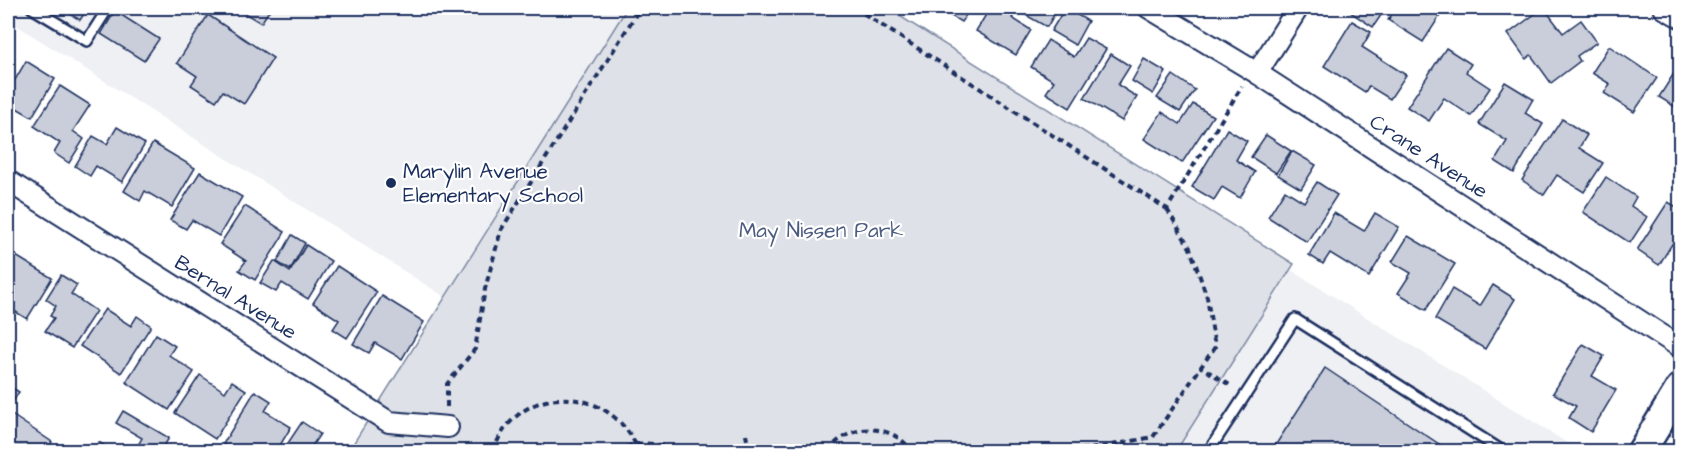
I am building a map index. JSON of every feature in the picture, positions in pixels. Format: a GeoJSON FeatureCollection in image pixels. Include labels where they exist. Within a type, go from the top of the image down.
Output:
{"type":"FeatureCollection","features":[{"type":"Feature","properties":{"kind":"street","name":"Crane Avenue"},"geometry":{"type":"LineString","coordinates":[[1149,8],[1254,71],[1680,346]]}},
{"type":"Feature","properties":{"kind":"street"},"geometry":{"type":"LineString","coordinates":[[1254,71],[1298,8]]}},
{"type":"Feature","properties":{"kind":"street"},"geometry":{"type":"LineString","coordinates":[[1664,8],[1680,17]]}},
{"type":"Feature","properties":{"kind":"street","name":"Bernal Avenue"},"geometry":{"type":"LineString","coordinates":[[8,181],[389,422],[448,427]]}},
{"type":"Feature","properties":{"kind":"street"},"geometry":{"type":"LineString","coordinates":[[1641,452],[1680,388]]}},
{"type":"Feature","properties":{"kind":"lane"},"geometry":{"type":"LineString","coordinates":[[32,8],[87,41],[108,8]]}},
{"type":"Feature","properties":{"kind":"lane"},"geometry":{"type":"LineString","coordinates":[[1208,452],[1295,319],[1504,452]]}},
{"type":"Feature","properties":{"kind":"path"},"geometry":{"type":"LineString","coordinates":[[448,427],[447,384],[475,349],[485,289],[501,230],[640,8]]}},
{"type":"Feature","properties":{"kind":"path"},"geometry":{"type":"LineString","coordinates":[[855,8],[1167,209],[1190,248],[1207,297],[1215,347],[1153,437],[1097,448],[1060,452]]}},
{"type":"Feature","properties":{"kind":"path"},"geometry":{"type":"LineString","coordinates":[[1167,209],[1254,71]]}},
{"type":"Feature","properties":{"kind":"path"},"geometry":{"type":"LineString","coordinates":[[1202,367],[1245,394]]}},
{"type":"Feature","properties":{"kind":"path"},"geometry":{"type":"LineString","coordinates":[[493,452],[502,432],[520,413],[530,406],[554,399],[584,400],[601,407],[623,424],[636,443],[639,452]]}},
{"type":"Feature","properties":{"kind":"path"},"geometry":{"type":"LineString","coordinates":[[828,452],[831,447],[853,433],[873,429],[893,433],[912,452]]}},
{"type":"Feature","properties":{"kind":"path"},"geometry":{"type":"LineString","coordinates":[[746,434],[749,452]]}},
{"type":"Feature","properties":{"kind":"path"},"geometry":{"type":"LineString","coordinates":[[617,452],[636,443],[653,443],[675,452]]}},
{"type":"Feature","properties":{"kind":"path"},"geometry":{"type":"LineString","coordinates":[[996,452],[1008,447],[1016,447],[1036,452]]}},
{"type":"Feature","properties":{"kind":"shaded area","name":"Marylin Avenue Elementary School"},"geometry":{"type":"Polygon","coordinates":[[[8,8],[627,8],[445,297],[8,20],[8,8]]]}},
{"type":"Feature","properties":{"kind":"shaded area"},"geometry":{"type":"Polygon","coordinates":[[[1291,270],[1580,451],[1176,452],[1291,270]]]}},
{"type":"Feature","properties":{"kind":"green space","name":"May Nissen Park"},"geometry":{"type":"Polygon","coordinates":[[[627,8],[887,8],[1294,264],[1176,451],[348,452],[627,8]]]}},
{"type":"Feature","properties":{"kind":"building"},"geometry":{"type":"Polygon","coordinates":[[[60,8],[88,8],[80,20],[60,8]]]}},
{"type":"Feature","properties":{"kind":"building"},"geometry":{"type":"Polygon","coordinates":[[[236,8],[271,8],[261,23],[236,8]]]}},
{"type":"Feature","properties":{"kind":"building"},"geometry":{"type":"Polygon","coordinates":[[[938,8],[971,8],[961,22],[938,8]]]}},
{"type":"Feature","properties":{"kind":"building"},"geometry":{"type":"Polygon","coordinates":[[[990,8],[1018,8],[1012,18],[1031,30],[1016,55],[976,31],[990,8]]]}},
{"type":"Feature","properties":{"kind":"building"},"geometry":{"type":"Polygon","coordinates":[[[1026,8],[1058,8],[1047,27],[1022,13],[1026,8]]]}},
{"type":"Feature","properties":{"kind":"building"},"geometry":{"type":"Polygon","coordinates":[[[1065,8],[1088,21],[1075,45],[1051,31],[1065,8]]]}},
{"type":"Feature","properties":{"kind":"building"},"geometry":{"type":"Polygon","coordinates":[[[1354,8],[1386,8],[1373,27],[1350,12],[1354,8]]]}},
{"type":"Feature","properties":{"kind":"building"},"geometry":{"type":"Polygon","coordinates":[[[1396,8],[1445,8],[1423,42],[1388,20],[1396,8]]]}},
{"type":"Feature","properties":{"kind":"building"},"geometry":{"type":"Polygon","coordinates":[[[1543,8],[1563,33],[1581,20],[1597,42],[1577,56],[1580,61],[1551,83],[1531,55],[1526,59],[1508,34],[1543,8]]]}},
{"type":"Feature","properties":{"kind":"building"},"geometry":{"type":"Polygon","coordinates":[[[115,11],[159,39],[144,61],[101,34],[115,11]]]}},
{"type":"Feature","properties":{"kind":"building"},"geometry":{"type":"Polygon","coordinates":[[[208,15],[273,58],[244,104],[223,91],[216,101],[191,85],[197,76],[177,63],[208,15]]]}},
{"type":"Feature","properties":{"kind":"building"},"geometry":{"type":"Polygon","coordinates":[[[1352,21],[1371,32],[1362,47],[1406,75],[1390,99],[1369,86],[1365,92],[1324,66],[1352,21]]]}},
{"type":"Feature","properties":{"kind":"building"},"geometry":{"type":"Polygon","coordinates":[[[1086,38],[1106,49],[1070,108],[1046,93],[1054,81],[1031,67],[1048,40],[1074,57],[1086,38]]]}},
{"type":"Feature","properties":{"kind":"building"},"geometry":{"type":"Polygon","coordinates":[[[1609,46],[1657,78],[1634,112],[1604,93],[1610,84],[1592,73],[1609,46]]]}},
{"type":"Feature","properties":{"kind":"building"},"geometry":{"type":"Polygon","coordinates":[[[1446,48],[1471,64],[1466,72],[1490,88],[1471,116],[1444,98],[1429,121],[1407,107],[1446,48]]]}},
{"type":"Feature","properties":{"kind":"building"},"geometry":{"type":"Polygon","coordinates":[[[1111,54],[1130,66],[1118,85],[1137,97],[1122,121],[1084,98],[1111,54]]]}},
{"type":"Feature","properties":{"kind":"building"},"geometry":{"type":"Polygon","coordinates":[[[1144,59],[1166,72],[1153,94],[1132,81],[1144,59]]]}},
{"type":"Feature","properties":{"kind":"building"},"geometry":{"type":"Polygon","coordinates":[[[26,61],[55,79],[32,117],[8,103],[8,83],[12,85],[26,61]]]}},
{"type":"Feature","properties":{"kind":"building"},"geometry":{"type":"Polygon","coordinates":[[[1678,67],[1680,69],[1680,110],[1659,97],[1678,67]]]}},
{"type":"Feature","properties":{"kind":"building"},"geometry":{"type":"Polygon","coordinates":[[[1173,75],[1195,90],[1180,112],[1157,98],[1173,75]]]}},
{"type":"Feature","properties":{"kind":"building"},"geometry":{"type":"Polygon","coordinates":[[[1505,82],[1533,99],[1525,113],[1543,124],[1514,173],[1495,161],[1507,141],[1479,124],[1505,82]]]}},
{"type":"Feature","properties":{"kind":"building"},"geometry":{"type":"Polygon","coordinates":[[[60,86],[90,105],[73,131],[84,139],[69,163],[54,153],[60,143],[34,126],[60,86]]]}},
{"type":"Feature","properties":{"kind":"building"},"geometry":{"type":"Polygon","coordinates":[[[1193,104],[1213,116],[1182,163],[1144,139],[1162,112],[1180,124],[1193,104]]]}},
{"type":"Feature","properties":{"kind":"building"},"geometry":{"type":"Polygon","coordinates":[[[1562,119],[1587,135],[1579,148],[1603,163],[1584,192],[1557,175],[1544,195],[1522,180],[1562,119]]]}},
{"type":"Feature","properties":{"kind":"building"},"geometry":{"type":"Polygon","coordinates":[[[117,127],[145,144],[122,182],[96,166],[90,176],[75,166],[93,136],[107,144],[117,127]]]}},
{"type":"Feature","properties":{"kind":"building"},"geometry":{"type":"Polygon","coordinates":[[[1227,129],[1247,141],[1236,160],[1255,172],[1240,198],[1222,187],[1214,200],[1192,187],[1227,129]]]}},
{"type":"Feature","properties":{"kind":"building"},"geometry":{"type":"Polygon","coordinates":[[[1266,135],[1291,151],[1276,173],[1251,157],[1266,135]]]}},
{"type":"Feature","properties":{"kind":"building"},"geometry":{"type":"Polygon","coordinates":[[[153,143],[195,168],[172,207],[145,191],[140,201],[124,191],[153,143]]]}},
{"type":"Feature","properties":{"kind":"building"},"geometry":{"type":"Polygon","coordinates":[[[1292,151],[1316,165],[1301,189],[1278,175],[1292,151]]]}},
{"type":"Feature","properties":{"kind":"building"},"geometry":{"type":"Polygon","coordinates":[[[200,172],[242,197],[219,236],[192,220],[186,229],[170,220],[200,172]]]}},
{"type":"Feature","properties":{"kind":"building"},"geometry":{"type":"Polygon","coordinates":[[[1606,177],[1636,197],[1631,206],[1647,217],[1630,243],[1583,212],[1606,177]]]}},
{"type":"Feature","properties":{"kind":"building"},"geometry":{"type":"Polygon","coordinates":[[[1317,182],[1337,195],[1307,242],[1268,217],[1285,190],[1304,202],[1317,182]]]}},
{"type":"Feature","properties":{"kind":"building"},"geometry":{"type":"Polygon","coordinates":[[[1668,202],[1680,209],[1680,249],[1672,244],[1659,265],[1637,250],[1668,202]]]}},
{"type":"Feature","properties":{"kind":"building"},"geometry":{"type":"Polygon","coordinates":[[[245,206],[285,232],[255,280],[239,270],[246,261],[220,244],[245,206]]]}},
{"type":"Feature","properties":{"kind":"building"},"geometry":{"type":"Polygon","coordinates":[[[1334,213],[1364,231],[1375,213],[1399,227],[1369,277],[1330,253],[1323,264],[1309,255],[1334,213]]]}},
{"type":"Feature","properties":{"kind":"building"},"geometry":{"type":"Polygon","coordinates":[[[292,235],[305,243],[290,270],[277,262],[292,235]]]}},
{"type":"Feature","properties":{"kind":"building"},"geometry":{"type":"Polygon","coordinates":[[[1408,236],[1455,264],[1426,310],[1398,293],[1411,273],[1392,262],[1408,236]]]}},
{"type":"Feature","properties":{"kind":"building"},"geometry":{"type":"Polygon","coordinates":[[[306,245],[331,261],[308,299],[282,283],[276,292],[260,283],[274,261],[290,272],[306,245]]]}},
{"type":"Feature","properties":{"kind":"building"},"geometry":{"type":"Polygon","coordinates":[[[11,253],[52,278],[27,319],[8,307],[8,259],[11,253]]]}},
{"type":"Feature","properties":{"kind":"building"},"geometry":{"type":"Polygon","coordinates":[[[337,266],[377,292],[347,338],[333,329],[339,320],[313,303],[337,266]]]}},
{"type":"Feature","properties":{"kind":"building"},"geometry":{"type":"Polygon","coordinates":[[[61,275],[77,285],[71,294],[96,311],[72,348],[45,331],[54,318],[50,316],[56,306],[46,299],[61,275]]]}},
{"type":"Feature","properties":{"kind":"building"},"geometry":{"type":"Polygon","coordinates":[[[1493,285],[1515,299],[1485,349],[1435,319],[1452,289],[1480,306],[1493,285]]]}},
{"type":"Feature","properties":{"kind":"building"},"geometry":{"type":"Polygon","coordinates":[[[382,296],[424,322],[402,359],[375,343],[369,353],[353,344],[382,296]]]}},
{"type":"Feature","properties":{"kind":"building"},"geometry":{"type":"Polygon","coordinates":[[[105,309],[131,326],[137,316],[151,326],[121,373],[80,346],[105,309]]]}},
{"type":"Feature","properties":{"kind":"building"},"geometry":{"type":"Polygon","coordinates":[[[156,334],[175,346],[169,355],[194,372],[169,410],[126,382],[156,334]]]}},
{"type":"Feature","properties":{"kind":"building"},"geometry":{"type":"Polygon","coordinates":[[[1583,344],[1604,356],[1592,376],[1616,390],[1591,432],[1569,418],[1576,406],[1553,393],[1583,344]]]}},
{"type":"Feature","properties":{"kind":"building"},"geometry":{"type":"Polygon","coordinates":[[[1325,368],[1451,452],[1271,452],[1325,368]]]}},
{"type":"Feature","properties":{"kind":"building"},"geometry":{"type":"Polygon","coordinates":[[[200,375],[225,392],[232,381],[246,390],[215,439],[175,413],[200,375]]]}},
{"type":"Feature","properties":{"kind":"building"},"geometry":{"type":"Polygon","coordinates":[[[8,385],[19,392],[8,409],[8,385]]]}},
{"type":"Feature","properties":{"kind":"building"},"geometry":{"type":"Polygon","coordinates":[[[255,391],[271,401],[265,411],[291,427],[276,452],[236,452],[223,444],[255,391]]]}},
{"type":"Feature","properties":{"kind":"building"},"geometry":{"type":"Polygon","coordinates":[[[123,411],[169,438],[160,452],[134,452],[142,438],[116,423],[123,411]]]}},
{"type":"Feature","properties":{"kind":"building"},"geometry":{"type":"Polygon","coordinates":[[[12,415],[52,442],[46,452],[8,452],[8,422],[12,415]]]}},
{"type":"Feature","properties":{"kind":"building"},"geometry":{"type":"Polygon","coordinates":[[[302,422],[320,434],[308,452],[282,452],[302,422]]]}},
{"type":"Feature","properties":{"kind":"building"},"geometry":{"type":"Polygon","coordinates":[[[99,442],[114,452],[93,452],[99,442]]]}},
{"type":"Feature","properties":{"kind":"place","name":"Marylin Avenue Elementary School"},"geometry":{"type":"Point","coordinates":[391,183]}}]}
